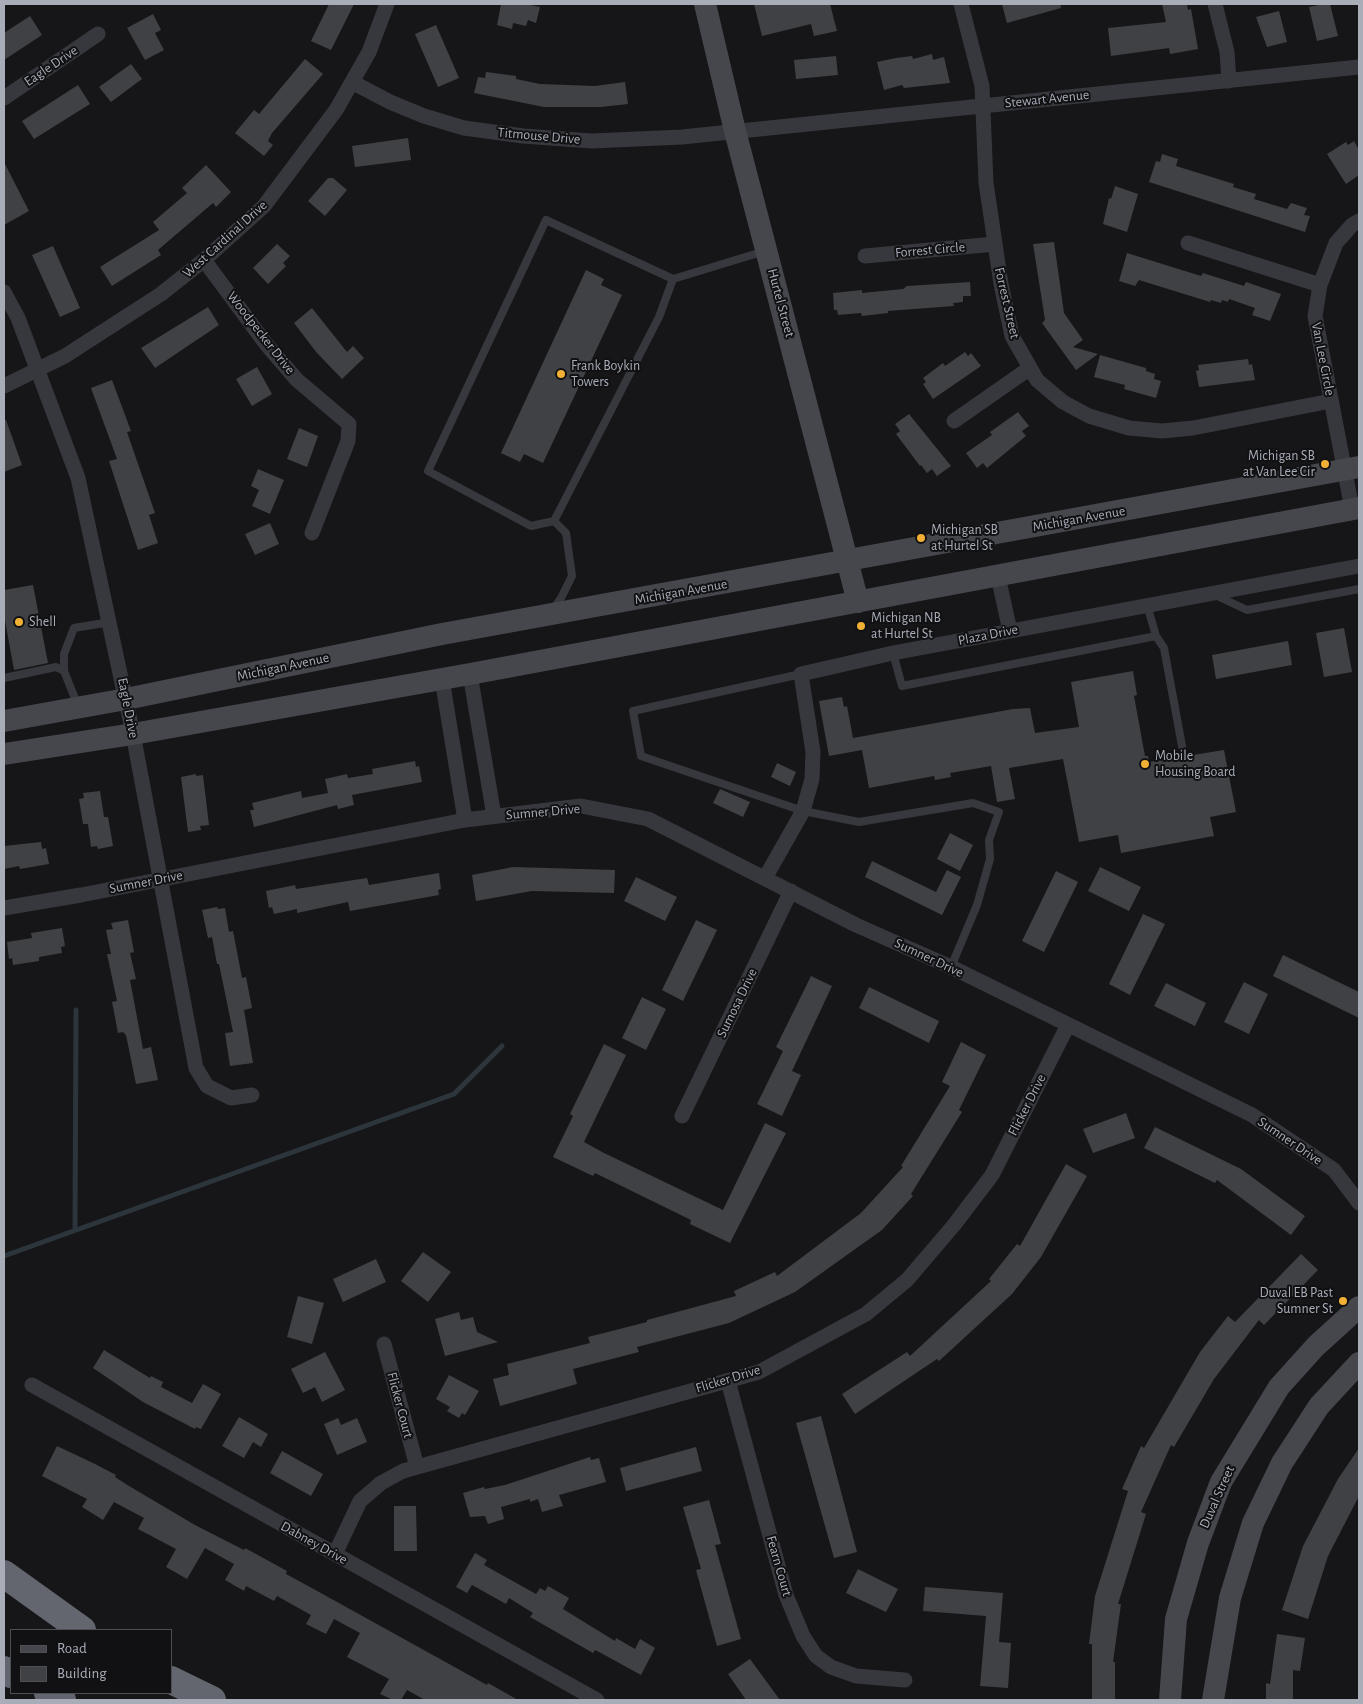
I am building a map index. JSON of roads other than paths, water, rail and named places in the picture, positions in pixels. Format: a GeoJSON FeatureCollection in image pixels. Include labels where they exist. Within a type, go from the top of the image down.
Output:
{"type":"FeatureCollection","features":[{"type":"Feature","properties":{"kind":"highway"},"geometry":{"type":"LineString","coordinates":[[4,1574],[81,1629]]}},
{"type":"Feature","properties":{"kind":"highway"},"geometry":{"type":"LineString","coordinates":[[4,1598],[69,1629]]}},
{"type":"Feature","properties":{"kind":"highway"},"geometry":{"type":"LineString","coordinates":[[172,1680],[212,1700]]}},
{"type":"Feature","properties":{"kind":"highway"},"geometry":{"type":"LineString","coordinates":[[50,1694],[62,1700]]}},
{"type":"Feature","properties":{"kind":"main road","name":"Hurtel Street"},"geometry":{"type":"LineString","coordinates":[[706,4],[736,131],[849,561],[858,602]]}},
{"type":"Feature","properties":{"kind":"main road","name":"Michigan Avenue"},"geometry":{"type":"LineString","coordinates":[[4,721],[126,699],[442,634],[1352,468]]}},
{"type":"Feature","properties":{"kind":"main road"},"geometry":{"type":"LineString","coordinates":[[4,754],[133,734],[470,674],[1356,509]]}},
{"type":"Feature","properties":{"kind":"main road","name":"Duval Street"},"geometry":{"type":"LineString","coordinates":[[1170,1700],[1176,1619],[1198,1543],[1221,1482],[1279,1387],[1316,1346],[1359,1307]]}},
{"type":"Feature","properties":{"kind":"main road"},"geometry":{"type":"LineString","coordinates":[[1213,1700],[1230,1598],[1254,1523],[1282,1463],[1319,1406],[1359,1363]]}},
{"type":"Feature","properties":{"kind":"street","name":"West Cardinal Drive"},"geometry":{"type":"LineString","coordinates":[[4,386],[65,356],[161,294],[204,260],[264,206],[336,110],[369,52],[387,4]]}},
{"type":"Feature","properties":{"kind":"street","name":"Forrest Street"},"geometry":{"type":"LineString","coordinates":[[961,4],[982,86],[986,183],[1000,284],[1012,336],[1037,380],[1063,402],[1089,416],[1129,428],[1162,431],[1193,428],[1331,401]]}},
{"type":"Feature","properties":{"kind":"street"},"geometry":{"type":"LineString","coordinates":[[1215,4],[1227,52],[1229,80]]}},
{"type":"Feature","properties":{"kind":"street","name":"Eagle Drive"},"geometry":{"type":"LineString","coordinates":[[4,98],[98,34]]}},
{"type":"Feature","properties":{"kind":"street","name":"Stewart Avenue"},"geometry":{"type":"LineString","coordinates":[[736,131],[1359,67]]}},
{"type":"Feature","properties":{"kind":"street","name":"Titmouse Drive"},"geometry":{"type":"LineString","coordinates":[[352,82],[390,102],[424,116],[464,128],[592,141],[682,137],[736,131]]}},
{"type":"Feature","properties":{"kind":"street","name":"Van Lee Circle"},"geometry":{"type":"LineString","coordinates":[[1356,509],[1352,468],[1331,401],[1315,316],[1320,285],[1336,243],[1352,225],[1359,221]]}},
{"type":"Feature","properties":{"kind":"street"},"geometry":{"type":"LineString","coordinates":[[1188,242],[1320,285]]}},
{"type":"Feature","properties":{"kind":"street","name":"Forrest Circle"},"geometry":{"type":"LineString","coordinates":[[865,256],[995,244]]}},
{"type":"Feature","properties":{"kind":"street","name":"Woodpecker Drive"},"geometry":{"type":"LineString","coordinates":[[204,260],[278,359],[297,380],[349,424],[348,441],[312,533]]}},
{"type":"Feature","properties":{"kind":"street","name":"Eagle Drive"},"geometry":{"type":"LineString","coordinates":[[4,292],[18,318],[78,478],[126,699],[196,1068],[207,1086],[231,1098],[252,1095]]}},
{"type":"Feature","properties":{"kind":"street"},"geometry":{"type":"LineString","coordinates":[[954,421],[1030,368]]}},
{"type":"Feature","properties":{"kind":"street","name":"Plaza Drive"},"geometry":{"type":"LineString","coordinates":[[801,674],[893,653],[1359,566]]}},
{"type":"Feature","properties":{"kind":"street"},"geometry":{"type":"LineString","coordinates":[[998,576],[1010,631]]}},
{"type":"Feature","properties":{"kind":"street"},"geometry":{"type":"LineString","coordinates":[[470,674],[494,816]]}},
{"type":"Feature","properties":{"kind":"street"},"geometry":{"type":"LineString","coordinates":[[766,878],[803,811],[812,779],[813,752],[801,674]]}},
{"type":"Feature","properties":{"kind":"street"},"geometry":{"type":"LineString","coordinates":[[442,678],[465,820]]}},
{"type":"Feature","properties":{"kind":"street","name":"Sumner Drive"},"geometry":{"type":"LineString","coordinates":[[4,908],[161,880],[465,820],[581,806],[648,819],[856,925],[951,967],[1252,1115],[1334,1170],[1359,1203]]}},
{"type":"Feature","properties":{"kind":"street","name":"Sumosa Drive"},"geometry":{"type":"LineString","coordinates":[[682,1116],[792,891]]}},
{"type":"Feature","properties":{"kind":"street","name":"Flicker Drive"},"geometry":{"type":"LineString","coordinates":[[336,1554],[360,1501],[381,1484],[403,1471],[759,1372],[866,1314],[907,1280],[954,1226],[992,1175],[1068,1025]]}},
{"type":"Feature","properties":{"kind":"street","name":"Flicker Court"},"geometry":{"type":"LineString","coordinates":[[384,1344],[417,1467]]}},
{"type":"Feature","properties":{"kind":"street","name":"Fearn Court"},"geometry":{"type":"LineString","coordinates":[[728,1381],[786,1595],[803,1636],[816,1656],[831,1667],[856,1676],[905,1680]]}},
{"type":"Feature","properties":{"kind":"street","name":"Dabney Drive"},"geometry":{"type":"LineString","coordinates":[[32,1385],[597,1700]]}},
{"type":"Feature","properties":{"kind":"lane"},"geometry":{"type":"LineString","coordinates":[[554,521],[531,526],[428,471],[546,220],[673,279],[767,250]]}},
{"type":"Feature","properties":{"kind":"lane"},"geometry":{"type":"LineString","coordinates":[[554,521],[659,317],[673,279]]}},
{"type":"Feature","properties":{"kind":"lane"},"geometry":{"type":"LineString","coordinates":[[547,616],[561,598],[572,576],[566,533],[554,521]]}},
{"type":"Feature","properties":{"kind":"lane"},"geometry":{"type":"LineString","coordinates":[[1211,593],[1247,610],[1359,589]]}},
{"type":"Feature","properties":{"kind":"lane"},"geometry":{"type":"LineString","coordinates":[[1147,605],[1156,636],[1164,648],[1182,746]]}},
{"type":"Feature","properties":{"kind":"lane"},"geometry":{"type":"LineString","coordinates":[[78,708],[64,671],[64,654],[74,628],[110,622]]}},
{"type":"Feature","properties":{"kind":"lane"},"geometry":{"type":"LineString","coordinates":[[893,653],[902,686],[1156,636]]}},
{"type":"Feature","properties":{"kind":"lane"},"geometry":{"type":"LineString","coordinates":[[4,678],[56,667],[64,671]]}},
{"type":"Feature","properties":{"kind":"lane"},"geometry":{"type":"LineString","coordinates":[[801,674],[634,711],[641,756],[803,811],[859,822],[973,802],[999,812],[988,840],[990,859],[977,905],[951,967]]}},
{"type":"Feature","properties":{"kind":"waterway"},"geometry":{"type":"LineString","coordinates":[[75,1230],[76,1010]]}},
{"type":"Feature","properties":{"kind":"waterway"},"geometry":{"type":"LineString","coordinates":[[4,1256],[454,1094],[502,1046]]}},
{"type":"Feature","properties":{"kind":"place","name":"Frank Boykin Towers"},"geometry":{"type":"Point","coordinates":[561,374]}},
{"type":"Feature","properties":{"kind":"place","name":"Michigan SB at Van Lee Cir"},"geometry":{"type":"Point","coordinates":[1325,464]}},
{"type":"Feature","properties":{"kind":"place","name":"Michigan SB at Hurtel St"},"geometry":{"type":"Point","coordinates":[921,538]}},
{"type":"Feature","properties":{"kind":"place","name":"Shell"},"geometry":{"type":"Point","coordinates":[19,622]}},
{"type":"Feature","properties":{"kind":"place","name":"Michigan NB at Hurtel St"},"geometry":{"type":"Point","coordinates":[861,626]}},
{"type":"Feature","properties":{"kind":"place","name":"Mobile Housing Board"},"geometry":{"type":"Point","coordinates":[1145,764]}},
{"type":"Feature","properties":{"kind":"place","name":"Duval EB Past Sumner St"},"geometry":{"type":"Point","coordinates":[1343,1301]}}]}
